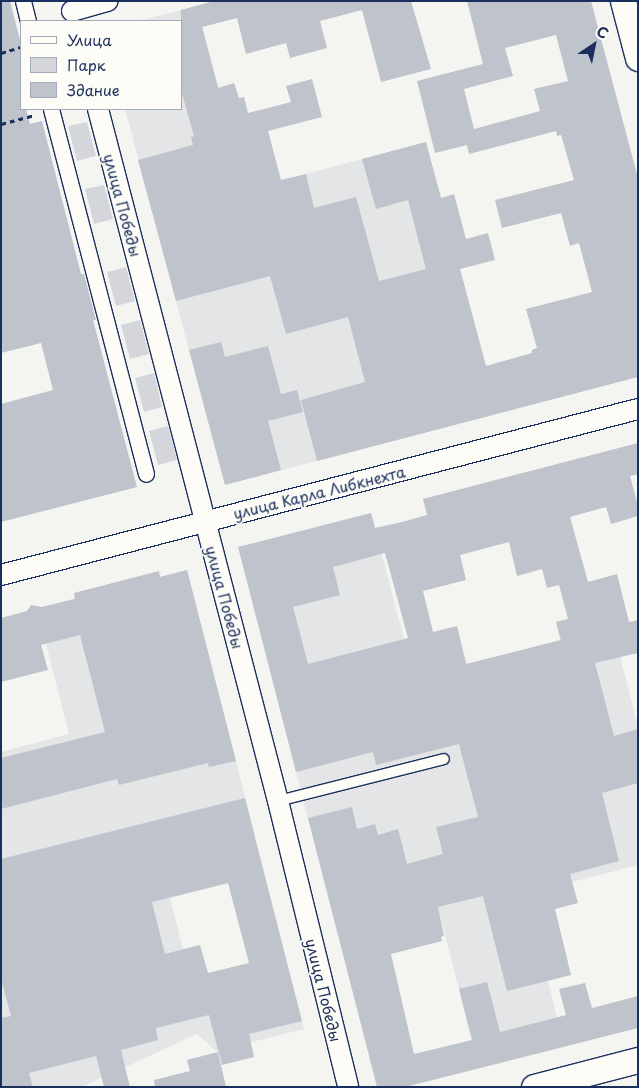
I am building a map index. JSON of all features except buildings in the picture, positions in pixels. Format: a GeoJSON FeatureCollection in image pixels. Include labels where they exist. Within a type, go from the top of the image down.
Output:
{"type":"FeatureCollection","features":[{"type":"Feature","properties":{"kind":"street"},"geometry":{"type":"LineString","coordinates":[[23,1],[28,20]]}},
{"type":"Feature","properties":{"kind":"street"},"geometry":{"type":"LineString","coordinates":[[72,11],[108,1]]}},
{"type":"Feature","properties":{"kind":"street"},"geometry":{"type":"LineString","coordinates":[[623,1],[638,58]]}},
{"type":"Feature","properties":{"kind":"street"},"geometry":{"type":"LineString","coordinates":[[51,110],[146,474]]}},
{"type":"Feature","properties":{"kind":"street","name":"улица Победы"},"geometry":{"type":"LineString","coordinates":[[98,110],[278,801],[348,1087]]}},
{"type":"Feature","properties":{"kind":"street","name":"улица Карла Либкнехта"},"geometry":{"type":"LineString","coordinates":[[1,575],[638,409]]}},
{"type":"Feature","properties":{"kind":"street"},"geometry":{"type":"LineString","coordinates":[[534,1087],[638,1060]]}},
{"type":"Feature","properties":{"kind":"lane"},"geometry":{"type":"LineString","coordinates":[[278,801],[444,759]]}},
{"type":"Feature","properties":{"kind":"path"},"geometry":{"type":"LineString","coordinates":[[1,53],[20,47]]}},
{"type":"Feature","properties":{"kind":"path"},"geometry":{"type":"LineString","coordinates":[[1,124],[28,117]]}},
{"type":"Feature","properties":{"kind":"shaded area"},"geometry":{"type":"Polygon","coordinates":[[[197,6],[246,190],[426,142],[486,367],[503,412],[225,485],[125,110],[182,110],[182,20],[143,20],[197,6]]]}},
{"type":"Feature","properties":{"kind":"shaded area"},"geometry":{"type":"Polygon","coordinates":[[[371,513],[404,639],[457,626],[467,664],[560,640],[556,622],[608,609],[638,727],[638,865],[485,904],[548,981],[564,1046],[479,1068],[439,911],[338,936],[254,607],[243,546],[371,513]]]}},
{"type":"Feature","properties":{"kind":"shaded area"},"geometry":{"type":"Polygon","coordinates":[[[187,570],[255,836],[229,883],[170,898],[195,995],[289,971],[304,1029],[216,1051],[197,1034],[82,1087],[1,1087],[1,752],[69,734],[37,608],[187,570]]]}},
{"type":"Feature","properties":{"kind":"green space"},"geometry":{"type":"Polygon","coordinates":[[[87,122],[96,156],[77,161],[68,126],[87,122]]]}},
{"type":"Feature","properties":{"kind":"green space"},"geometry":{"type":"Polygon","coordinates":[[[104,185],[113,219],[94,224],[85,189],[104,185]]]}},
{"type":"Feature","properties":{"kind":"green space"},"geometry":{"type":"Polygon","coordinates":[[[126,267],[135,301],[116,306],[107,272],[126,267]]]}},
{"type":"Feature","properties":{"kind":"green space"},"geometry":{"type":"Polygon","coordinates":[[[140,320],[149,354],[130,359],[121,325],[140,320]]]}},
{"type":"Feature","properties":{"kind":"green space"},"geometry":{"type":"Polygon","coordinates":[[[154,373],[162,407],[144,412],[135,378],[154,373]]]}},
{"type":"Feature","properties":{"kind":"green space"},"geometry":{"type":"Polygon","coordinates":[[[168,426],[177,460],[158,465],[149,431],[168,426]]]}}]}
